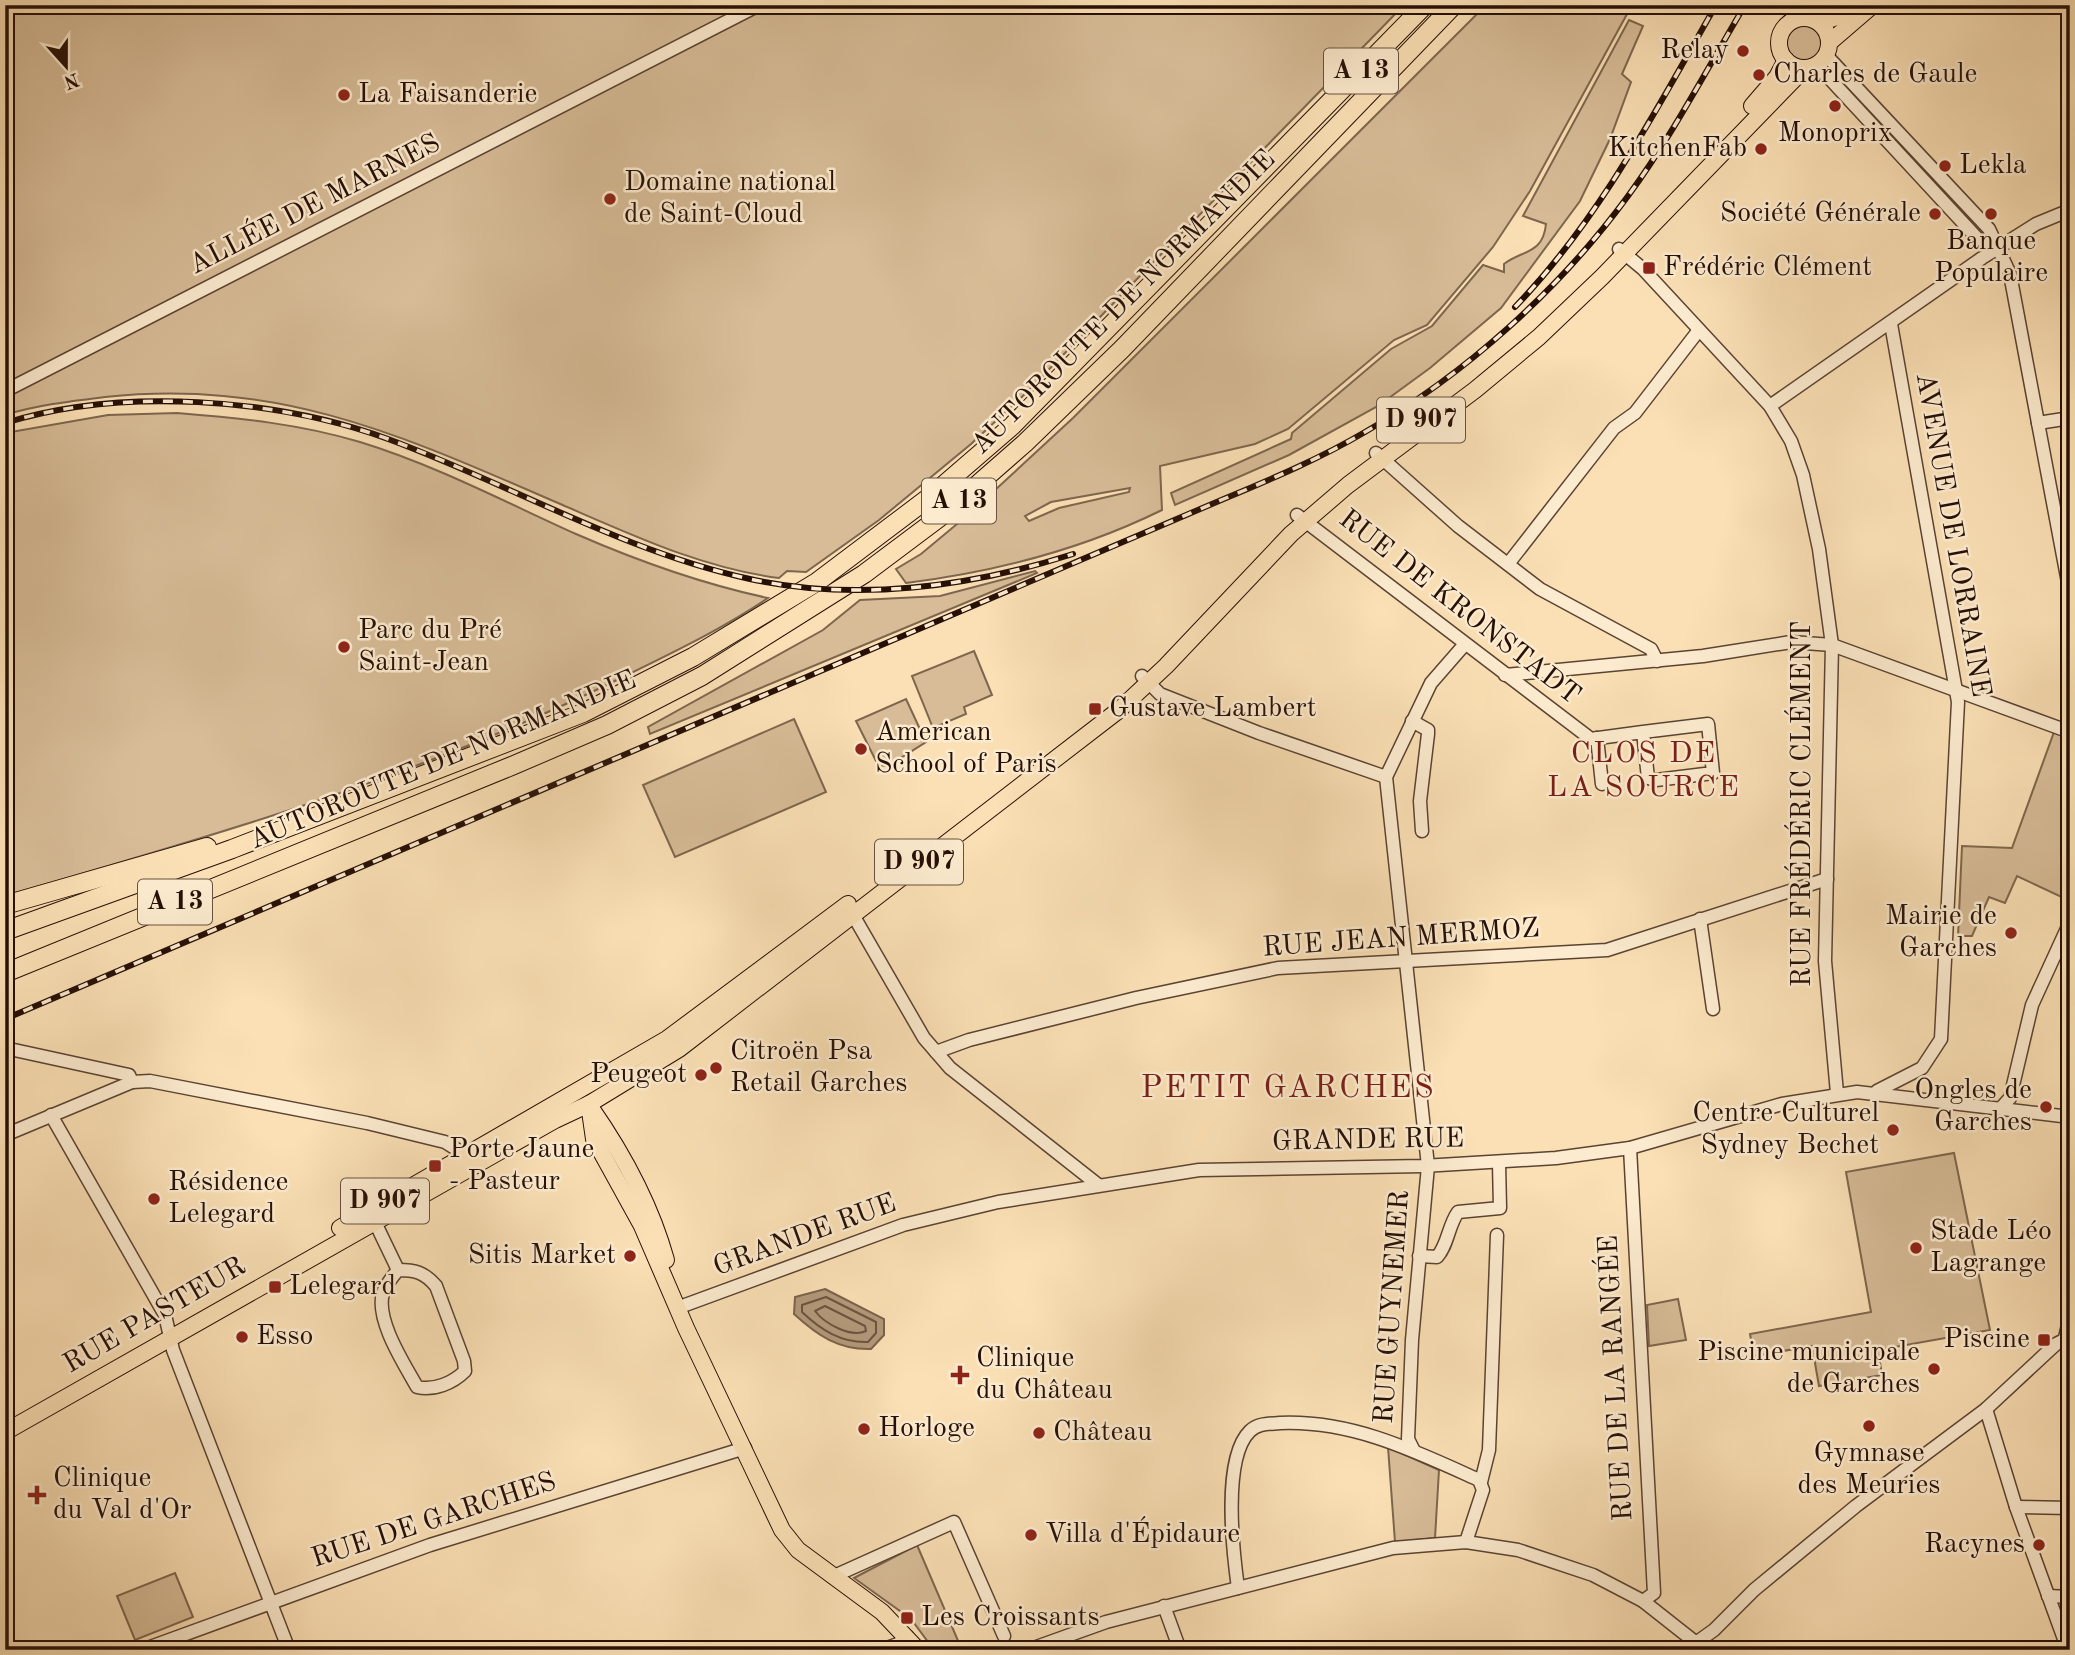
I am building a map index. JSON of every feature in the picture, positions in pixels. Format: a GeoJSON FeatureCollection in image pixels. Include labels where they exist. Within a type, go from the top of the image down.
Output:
{"type":"FeatureCollection","features":[{"type":"Feature","properties":{"kind":"highway","name":"AUTOROUTE DE NORMANDIE"},"geometry":{"type":"LineString","coordinates":[[5,931],[232,849],[507,745],[583,713],[693,657],[817,582],[931,496],[1012,426],[1424,5]]}},
{"type":"Feature","properties":{"kind":"highway","name":"AUTOROUTE DE NORMANDIE"},"geometry":{"type":"LineString","coordinates":[[5,972],[607,725],[702,676],[864,574],[944,514],[1026,443],[1122,349],[1454,5]]}},
{"type":"Feature","properties":{"kind":"highway"},"geometry":{"type":"LineString","coordinates":[[5,905],[207,847],[232,849]]}},
{"type":"Feature","properties":{"kind":"main road","name":"D 907"},"geometry":{"type":"LineString","coordinates":[[1820,23],[1871,5]]}},
{"type":"Feature","properties":{"kind":"main road","name":"D 907"},"geometry":{"type":"LineString","coordinates":[[585,1097],[638,1056],[667,1039],[850,909],[1090,734],[1302,518],[1482,374],[1622,251],[1871,5]]}},
{"type":"Feature","properties":{"kind":"main road"},"geometry":{"type":"LineString","coordinates":[[1795,12],[1820,23],[1819,58],[1786,60],[1780,49],[1780,36],[1795,12]]}},
{"type":"Feature","properties":{"kind":"main road","name":"D 907"},"geometry":{"type":"LineString","coordinates":[[1622,251],[1720,144],[1777,77],[1786,60]]}},
{"type":"Feature","properties":{"kind":"main road","name":"D 907"},"geometry":{"type":"LineString","coordinates":[[585,1097],[625,1083],[653,1066],[850,909]]}},
{"type":"Feature","properties":{"kind":"main road"},"geometry":{"type":"LineString","coordinates":[[625,1083],[638,1056],[653,1066]]}},
{"type":"Feature","properties":{"kind":"main road"},"geometry":{"type":"LineString","coordinates":[[585,1097],[607,1131],[650,1212],[669,1271],[675,1303],[782,1530],[798,1550],[832,1577],[855,1589],[907,1636],[918,1650]]}},
{"type":"Feature","properties":{"kind":"main road","name":"RUE PASTEUR"},"geometry":{"type":"LineString","coordinates":[[372,1216],[461,1157],[585,1097]]}},
{"type":"Feature","properties":{"kind":"main road","name":"RUE PASTEUR"},"geometry":{"type":"LineString","coordinates":[[5,1432],[170,1332],[372,1216],[555,1120],[585,1097]]}},
{"type":"Feature","properties":{"kind":"main road","name":"RUE PASTEUR"},"geometry":{"type":"LineString","coordinates":[[5,1421],[170,1332]]}},
{"type":"Feature","properties":{"kind":"street","name":"ALLÉE DE MARNES"},"geometry":{"type":"LineString","coordinates":[[5,391],[759,5]]}},
{"type":"Feature","properties":{"kind":"street"},"geometry":{"type":"LineString","coordinates":[[1819,58],[1978,239],[1998,251],[2010,274],[2070,593]]}},
{"type":"Feature","properties":{"kind":"street"},"geometry":{"type":"LineString","coordinates":[[1770,406],[1982,258],[1998,251],[2036,224],[2070,210]]}},
{"type":"Feature","properties":{"kind":"street","name":"RUE FRÉDÉRIC CLÉMENT"},"geometry":{"type":"LineString","coordinates":[[1622,251],[1770,406],[1791,441],[1803,475],[1819,549],[1832,645],[1825,961],[1837,1093]]}},
{"type":"Feature","properties":{"kind":"street","name":"AVENUE DE LORRAINE"},"geometry":{"type":"LineString","coordinates":[[1870,1091],[1890,1086],[1922,1068],[1941,1039],[1956,689],[1891,324]]}},
{"type":"Feature","properties":{"kind":"street"},"geometry":{"type":"LineString","coordinates":[[1508,564],[1614,428],[1635,413],[1699,330]]}},
{"type":"Feature","properties":{"kind":"street"},"geometry":{"type":"LineString","coordinates":[[2038,423],[2070,418]]}},
{"type":"Feature","properties":{"kind":"street"},"geometry":{"type":"LineString","coordinates":[[1379,456],[1508,564],[1550,595],[1651,649],[1657,661]]}},
{"type":"Feature","properties":{"kind":"street","name":"RUE DE KRONSTADT"},"geometry":{"type":"LineString","coordinates":[[1302,518],[1505,675],[1594,739]]}},
{"type":"Feature","properties":{"kind":"street"},"geometry":{"type":"LineString","coordinates":[[1505,675],[1657,661],[1791,642],[1832,645],[2070,732]]}},
{"type":"Feature","properties":{"kind":"street"},"geometry":{"type":"LineString","coordinates":[[1145,680],[1160,694],[1259,733],[1387,777],[1431,683],[1465,644]]}},
{"type":"Feature","properties":{"kind":"street"},"geometry":{"type":"LineString","coordinates":[[1412,721],[1428,730],[1420,801],[1422,831]]}},
{"type":"Feature","properties":{"kind":"street"},"geometry":{"type":"LineString","coordinates":[[1602,784],[1594,739],[1643,732],[1708,724],[1713,773],[1656,780],[1648,778],[1643,732]]}},
{"type":"Feature","properties":{"kind":"street","name":"RUE GUYNEMER"},"geometry":{"type":"LineString","coordinates":[[1387,777],[1428,1166],[1419,1256],[1408,1439],[1414,1451]]}},
{"type":"Feature","properties":{"kind":"street","name":"RUE JEAN MERMOZ"},"geometry":{"type":"LineString","coordinates":[[936,1052],[969,1040],[1109,1005],[1278,968],[1607,950],[1827,879]]}},
{"type":"Feature","properties":{"kind":"street"},"geometry":{"type":"LineString","coordinates":[[850,909],[924,1038],[950,1068],[1097,1184]]}},
{"type":"Feature","properties":{"kind":"street"},"geometry":{"type":"LineString","coordinates":[[1700,919],[1713,1009]]}},
{"type":"Feature","properties":{"kind":"street"},"geometry":{"type":"LineString","coordinates":[[2002,1107],[2010,1098],[2032,1005],[2070,922]]}},
{"type":"Feature","properties":{"kind":"street"},"geometry":{"type":"LineString","coordinates":[[5,1048],[129,1075],[132,1082]]}},
{"type":"Feature","properties":{"kind":"street"},"geometry":{"type":"LineString","coordinates":[[5,1135],[132,1082],[150,1082],[367,1123],[445,1142],[456,1149],[461,1157]]}},
{"type":"Feature","properties":{"kind":"street","name":"GRANDE RUE"},"geometry":{"type":"LineString","coordinates":[[675,1303],[904,1226],[998,1202],[1097,1184],[1206,1169],[1499,1163],[1630,1147],[1782,1104],[1837,1093],[1870,1091],[2070,1117]]}},
{"type":"Feature","properties":{"kind":"street"},"geometry":{"type":"LineString","coordinates":[[51,1115],[164,1313],[173,1350],[289,1650]]}},
{"type":"Feature","properties":{"kind":"street","name":"RUE DE LA RANGÉE"},"geometry":{"type":"LineString","coordinates":[[1630,1147],[1654,1593],[1643,1601]]}},
{"type":"Feature","properties":{"kind":"street"},"geometry":{"type":"LineString","coordinates":[[1419,1256],[1437,1257],[1442,1252],[1451,1222],[1458,1212],[1500,1208],[1499,1163]]}},
{"type":"Feature","properties":{"kind":"street"},"geometry":{"type":"LineString","coordinates":[[372,1216],[398,1270]]}},
{"type":"Feature","properties":{"kind":"street"},"geometry":{"type":"LineString","coordinates":[[1466,1542],[1483,1490],[1481,1482],[1489,1450],[1497,1236]]}},
{"type":"Feature","properties":{"kind":"street"},"geometry":{"type":"LineString","coordinates":[[398,1270],[416,1270],[436,1286],[464,1361],[465,1371],[457,1379],[429,1390],[417,1387],[393,1343],[384,1314],[383,1294],[398,1270]]}},
{"type":"Feature","properties":{"kind":"street"},"geometry":{"type":"LineString","coordinates":[[1028,1650],[1106,1622],[1393,1548],[1466,1542],[1518,1550],[1578,1569],[1643,1601],[1690,1646],[1714,1630],[1754,1590],[1856,1506],[1986,1409],[2067,1337],[2070,1316]]}},
{"type":"Feature","properties":{"kind":"street"},"geometry":{"type":"LineString","coordinates":[[1986,1409],[2016,1507],[2068,1650]]}},
{"type":"Feature","properties":{"kind":"street"},"geometry":{"type":"LineString","coordinates":[[1238,1588],[1232,1482],[1238,1456],[1251,1430],[1266,1424],[1316,1423],[1392,1441],[1481,1482]]}},
{"type":"Feature","properties":{"kind":"street","name":"RUE DE GARCHES"},"geometry":{"type":"LineString","coordinates":[[142,1650],[430,1545],[745,1448]]}},
{"type":"Feature","properties":{"kind":"street"},"geometry":{"type":"LineString","coordinates":[[2016,1507],[2070,1508]]}},
{"type":"Feature","properties":{"kind":"street"},"geometry":{"type":"LineString","coordinates":[[832,1577],[954,1522],[1004,1636]]}},
{"type":"Feature","properties":{"kind":"street"},"geometry":{"type":"LineString","coordinates":[[2048,1596],[2070,1597]]}},
{"type":"Feature","properties":{"kind":"street"},"geometry":{"type":"LineString","coordinates":[[1164,1606],[1180,1650]]}},
{"type":"Feature","properties":{"kind":"street"},"geometry":{"type":"LineString","coordinates":[[881,1650],[898,1644],[907,1636]]}},
{"type":"Feature","properties":{"kind":"shaded area","name":"Domaine national de Saint-Cloud"},"geometry":{"type":"Polygon","coordinates":[[[5,5],[1404,5],[1026,393],[971,444],[879,520],[806,572],[787,571],[779,578],[694,558],[639,538],[446,455],[339,418],[284,405],[228,396],[169,394],[80,400],[5,415],[5,5]]]}},
{"type":"Feature","properties":{"kind":"shaded area"},"geometry":{"type":"Polygon","coordinates":[[[1486,5],[1632,5],[1530,191],[1493,247],[1427,325],[1394,340],[1288,429],[1255,444],[1160,466],[1162,510],[1069,548],[972,573],[906,583],[896,569],[921,554],[969,514],[1073,418],[1486,5]],[[1130,488],[1051,502],[1025,516],[1029,521],[1059,508],[1129,492],[1130,488]]]}},
{"type":"Feature","properties":{"kind":"shaded area"},"geometry":{"type":"Polygon","coordinates":[[[1629,20],[1643,26],[1622,74],[1631,82],[1610,139],[1580,201],[1501,308],[1430,368],[1378,406],[1289,455],[1175,505],[1171,493],[1291,439],[1292,433],[1391,349],[1432,326],[1483,265],[1504,272],[1504,264],[1536,247],[1541,241],[1546,224],[1523,216],[1629,20]]]}},
{"type":"Feature","properties":{"kind":"shaded area"},"geometry":{"type":"Polygon","coordinates":[[[1804,23],[1818,29],[1824,43],[1818,57],[1804,63],[1790,57],[1784,43],[1790,29],[1804,23]]]}},
{"type":"Feature","properties":{"kind":"shaded area","name":"Parc du Pré Saint-Jean"},"geometry":{"type":"Polygon","coordinates":[[[177,413],[270,423],[360,442],[443,473],[576,534],[670,571],[768,598],[676,651],[470,745],[317,801],[5,896],[5,433],[108,415],[177,413]]]}},
{"type":"Feature","properties":{"kind":"shaded area"},"geometry":{"type":"Polygon","coordinates":[[[1035,571],[1037,573],[650,734],[648,727],[823,630],[860,600],[940,596],[1035,571]]]}},
{"type":"Feature","properties":{"kind":"shaded area"},"geometry":{"type":"Polygon","coordinates":[[[974,651],[992,695],[964,707],[966,714],[933,728],[912,676],[974,651]]]}},
{"type":"Feature","properties":{"kind":"shaded area"},"geometry":{"type":"Polygon","coordinates":[[[906,699],[926,742],[888,766],[878,765],[856,721],[906,699]]]}},
{"type":"Feature","properties":{"kind":"shaded area"},"geometry":{"type":"Polygon","coordinates":[[[794,719],[826,792],[675,857],[643,785],[794,719]]]}},
{"type":"Feature","properties":{"kind":"shaded area"},"geometry":{"type":"Polygon","coordinates":[[[2054,732],[2070,738],[2070,901],[2017,876],[2005,903],[1989,897],[1972,936],[1958,936],[1962,846],[2012,848],[2054,732]]]}},
{"type":"Feature","properties":{"kind":"shaded area","name":"Stade Léo Lagrange"},"geometry":{"type":"Polygon","coordinates":[[[1954,1153],[1990,1330],[1878,1350],[1882,1375],[1819,1386],[1812,1346],[1754,1356],[1750,1334],[1871,1312],[1846,1172],[1954,1153]]]}},
{"type":"Feature","properties":{"kind":"shaded area"},"geometry":{"type":"Polygon","coordinates":[[[1678,1299],[1686,1340],[1649,1346],[1647,1305],[1678,1299]]]}},
{"type":"Feature","properties":{"kind":"shaded area"},"geometry":{"type":"Polygon","coordinates":[[[1388,1447],[1439,1470],[1435,1538],[1395,1542],[1388,1447]]]}},
{"type":"Feature","properties":{"kind":"shaded area"},"geometry":{"type":"Polygon","coordinates":[[[917,1545],[962,1650],[934,1650],[911,1619],[854,1578],[917,1545]]]}},
{"type":"Feature","properties":{"kind":"shaded area"},"geometry":{"type":"Polygon","coordinates":[[[175,1573],[193,1617],[135,1640],[117,1596],[175,1573]]]}},
{"type":"Feature","properties":{"kind":"water"},"geometry":{"type":"Polygon","coordinates":[[[825,1289],[884,1319],[884,1335],[871,1349],[849,1347],[830,1340],[794,1314],[795,1297],[825,1289]]]}},
{"type":"Feature","properties":{"kind":"railway"},"geometry":{"type":"LineString","coordinates":[[1515,307],[1545,273],[1600,201],[1716,5]]}},
{"type":"Feature","properties":{"kind":"railway"},"geometry":{"type":"LineString","coordinates":[[5,1019],[1262,483],[1365,432],[1403,409],[1475,356],[1542,296],[1572,264],[1644,173],[1745,5]]}},
{"type":"Feature","properties":{"kind":"railway"},"geometry":{"type":"LineString","coordinates":[[5,423],[50,412],[147,401],[248,406],[297,414],[388,439],[657,552],[703,567],[790,586],[872,590],[913,588],[994,575],[1073,554]]}},
{"type":"Feature","properties":{"kind":"place","name":"Relay"},"geometry":{"type":"Point","coordinates":[1743,51]}},
{"type":"Feature","properties":{"kind":"place","name":"Charles de Gaule"},"geometry":{"type":"Point","coordinates":[1759,75]}},
{"type":"Feature","properties":{"kind":"place","name":"La Faisanderie"},"geometry":{"type":"Point","coordinates":[344,95]}},
{"type":"Feature","properties":{"kind":"place","name":"Monoprix"},"geometry":{"type":"Point","coordinates":[1835,106]}},
{"type":"Feature","properties":{"kind":"place","name":"KitchenFab"},"geometry":{"type":"Point","coordinates":[1761,149]}},
{"type":"Feature","properties":{"kind":"place","name":"Lekla"},"geometry":{"type":"Point","coordinates":[1945,166]}},
{"type":"Feature","properties":{"kind":"place","name":"Domaine national de Saint-Cloud"},"geometry":{"type":"Point","coordinates":[610,199]}},
{"type":"Feature","properties":{"kind":"place","name":"Société Générale"},"geometry":{"type":"Point","coordinates":[1935,214]}},
{"type":"Feature","properties":{"kind":"place","name":"Banque Populaire"},"geometry":{"type":"Point","coordinates":[1991,214]}},
{"type":"Feature","properties":{"kind":"place","name":"Frédéric Clément"},"geometry":{"type":"Point","coordinates":[1649,268]}},
{"type":"Feature","properties":{"kind":"place","name":"Parc du Pré Saint-Jean"},"geometry":{"type":"Point","coordinates":[344,647]}},
{"type":"Feature","properties":{"kind":"place","name":"Gustave Lambert"},"geometry":{"type":"Point","coordinates":[1095,709]}},
{"type":"Feature","properties":{"kind":"place","name":"American School of Paris"},"geometry":{"type":"Point","coordinates":[861,749]}},
{"type":"Feature","properties":{"kind":"place","name":"Mairie de Garches"},"geometry":{"type":"Point","coordinates":[2011,933]}},
{"type":"Feature","properties":{"kind":"place","name":"Citroën Psa Retail Garches"},"geometry":{"type":"Point","coordinates":[716,1068]}},
{"type":"Feature","properties":{"kind":"place","name":"Peugeot"},"geometry":{"type":"Point","coordinates":[701,1075]}},
{"type":"Feature","properties":{"kind":"place","name":"Ongles de Garches"},"geometry":{"type":"Point","coordinates":[2046,1107]}},
{"type":"Feature","properties":{"kind":"place","name":"Centre Culturel Sydney Bechet"},"geometry":{"type":"Point","coordinates":[1893,1130]}},
{"type":"Feature","properties":{"kind":"place","name":"Porte Jaune - Pasteur"},"geometry":{"type":"Point","coordinates":[435,1166]}},
{"type":"Feature","properties":{"kind":"place","name":"Résidence Lelegard"},"geometry":{"type":"Point","coordinates":[154,1199]}},
{"type":"Feature","properties":{"kind":"place","name":"Stade Léo Lagrange"},"geometry":{"type":"Point","coordinates":[1916,1248]}},
{"type":"Feature","properties":{"kind":"place","name":"Sitis Market"},"geometry":{"type":"Point","coordinates":[630,1256]}},
{"type":"Feature","properties":{"kind":"place","name":"Lelegard"},"geometry":{"type":"Point","coordinates":[275,1287]}},
{"type":"Feature","properties":{"kind":"place","name":"Esso"},"geometry":{"type":"Point","coordinates":[242,1337]}},
{"type":"Feature","properties":{"kind":"place","name":"Piscine"},"geometry":{"type":"Point","coordinates":[2044,1340]}},
{"type":"Feature","properties":{"kind":"place","name":"Piscine municipale de Garches"},"geometry":{"type":"Point","coordinates":[1934,1369]}},
{"type":"Feature","properties":{"kind":"place","name":"Clinique du Château"},"geometry":{"type":"Point","coordinates":[960,1375]}},
{"type":"Feature","properties":{"kind":"place","name":"Gymnase des Meuries"},"geometry":{"type":"Point","coordinates":[1869,1426]}},
{"type":"Feature","properties":{"kind":"place","name":"Horloge"},"geometry":{"type":"Point","coordinates":[864,1429]}},
{"type":"Feature","properties":{"kind":"place","name":"Château"},"geometry":{"type":"Point","coordinates":[1039,1433]}},
{"type":"Feature","properties":{"kind":"place","name":"Clinique du Val d'Or"},"geometry":{"type":"Point","coordinates":[37,1495]}},
{"type":"Feature","properties":{"kind":"place","name":"Villa d'Épidaure"},"geometry":{"type":"Point","coordinates":[1031,1535]}},
{"type":"Feature","properties":{"kind":"place","name":"Racynes"},"geometry":{"type":"Point","coordinates":[2039,1545]}},
{"type":"Feature","properties":{"kind":"place","name":"Les Croissants"},"geometry":{"type":"Point","coordinates":[907,1618]}},
{"type":"Feature","properties":{"kind":"district","name":"CLOS DE LA SOURCE"},"geometry":{"type":"Point","coordinates":[1644,771]}},
{"type":"Feature","properties":{"kind":"district","name":"PETIT GARCHES"},"geometry":{"type":"Point","coordinates":[1288,1089]}}]}
